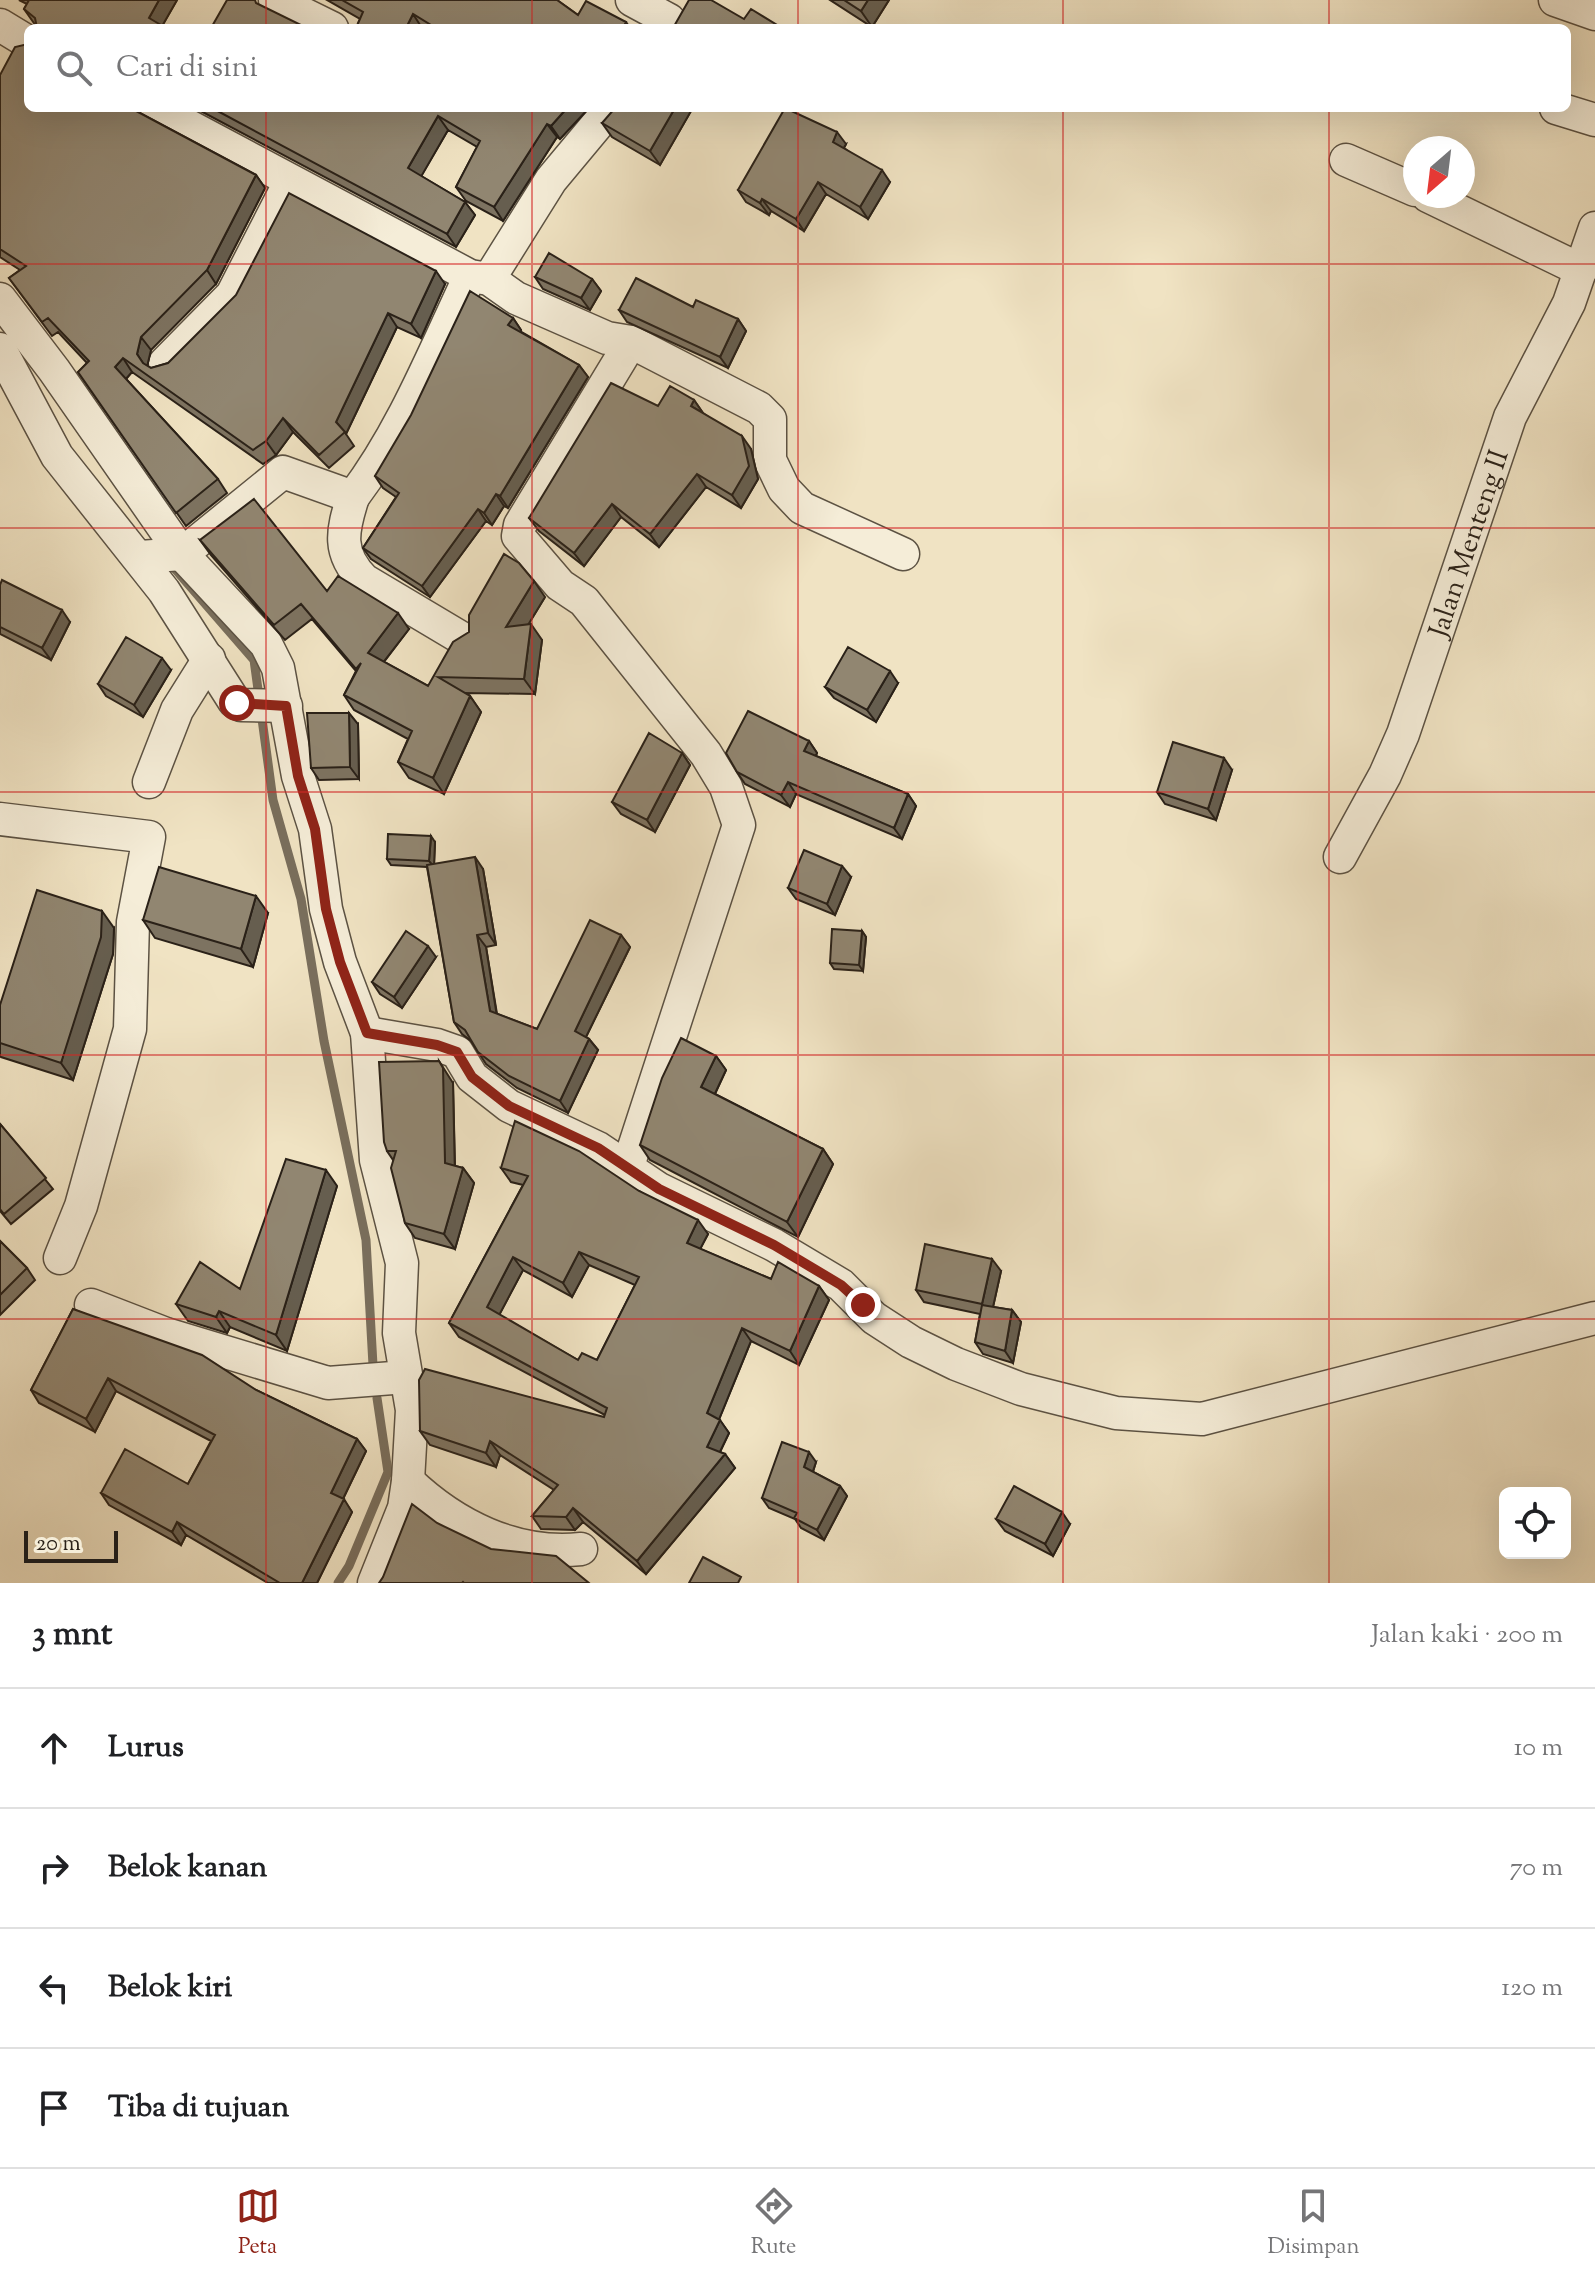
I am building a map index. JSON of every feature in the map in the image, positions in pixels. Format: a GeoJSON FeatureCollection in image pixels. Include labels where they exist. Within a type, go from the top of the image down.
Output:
{"type":"FeatureCollection","features":[{"type":"Feature","properties":{"kind":"street"},"geometry":{"type":"LineString","coordinates":[[275,0],[324,24]]}},
{"type":"Feature","properties":{"kind":"street"},"geometry":{"type":"LineString","coordinates":[[632,0],[671,16]]}},
{"type":"Feature","properties":{"kind":"street"},"geometry":{"type":"LineString","coordinates":[[1555,0],[1595,14]]}},
{"type":"Feature","properties":{"kind":"street"},"geometry":{"type":"LineString","coordinates":[[0,25],[24,40]]}},
{"type":"Feature","properties":{"kind":"street"},"geometry":{"type":"LineString","coordinates":[[162,112],[290,182],[516,298],[607,338],[631,342],[767,414],[772,429],[770,460],[784,489],[802,508],[903,554]]}},
{"type":"Feature","properties":{"kind":"street"},"geometry":{"type":"LineString","coordinates":[[463,639],[364,580],[354,570],[341,544],[353,497],[379,463],[480,278],[551,180],[608,112]]}},
{"type":"Feature","properties":{"kind":"street"},"geometry":{"type":"LineString","coordinates":[[1569,112],[1595,120]]}},
{"type":"Feature","properties":{"kind":"street"},"geometry":{"type":"LineString","coordinates":[[1346,160],[1403,185]]}},
{"type":"Feature","properties":{"kind":"street"},"geometry":{"type":"LineString","coordinates":[[165,363],[232,295],[290,182]]}},
{"type":"Feature","properties":{"kind":"street"},"geometry":{"type":"LineString","coordinates":[[1453,208],[1581,270]]}},
{"type":"Feature","properties":{"kind":"street","name":"Jalan Menteng II"},"geometry":{"type":"LineString","coordinates":[[1340,857],[1385,775],[1403,734],[1510,417],[1569,303],[1595,228]]}},
{"type":"Feature","properties":{"kind":"street"},"geometry":{"type":"LineString","coordinates":[[0,299],[54,370],[162,555],[209,659],[234,701],[268,705]]}},
{"type":"Feature","properties":{"kind":"street"},"geometry":{"type":"LineString","coordinates":[[628,1166],[739,825],[726,787],[706,754],[584,601],[560,585],[518,536],[520,525],[631,342]]}},
{"type":"Feature","properties":{"kind":"street"},"geometry":{"type":"LineString","coordinates":[[0,349],[57,456],[162,555],[266,644],[278,668],[268,705],[298,776],[315,829],[333,935],[367,1033],[372,1063],[376,1160],[402,1263],[399,1333],[412,1410],[408,1481],[404,1508],[374,1583]]}},
{"type":"Feature","properties":{"kind":"street"},"geometry":{"type":"LineString","coordinates":[[162,555],[283,472],[353,497]]}},
{"type":"Feature","properties":{"kind":"street"},"geometry":{"type":"LineString","coordinates":[[149,782],[177,710],[209,659]]}},
{"type":"Feature","properties":{"kind":"street"},"geometry":{"type":"LineString","coordinates":[[0,819],[149,837],[133,922],[130,1029],[81,1206],[60,1258]]}},
{"type":"Feature","properties":{"kind":"street"},"geometry":{"type":"LineString","coordinates":[[367,1033],[437,1045],[457,1052],[472,1077],[509,1106],[590,1144],[659,1189],[809,1265],[841,1285],[874,1318],[911,1342],[1021,1389],[1116,1413],[1202,1419],[1595,1318]]}},
{"type":"Feature","properties":{"kind":"street"},"geometry":{"type":"LineString","coordinates":[[91,1305],[166,1334],[328,1383],[406,1377]]}},
{"type":"Feature","properties":{"kind":"street"},"geometry":{"type":"LineString","coordinates":[[408,1481],[453,1518],[499,1539],[564,1550],[581,1549]]}},
{"type":"Feature","properties":{"kind":"building"},"geometry":{"type":"Polygon","coordinates":[[[29,0],[159,0],[149,18],[159,24],[36,24],[35,18],[24,9],[29,0]]]}},
{"type":"Feature","properties":{"kind":"building"},"geometry":{"type":"Polygon","coordinates":[[[227,0],[255,0],[299,24],[213,24],[227,0]]]}},
{"type":"Feature","properties":{"kind":"building"},"geometry":{"type":"Polygon","coordinates":[[[342,0],[557,0],[578,15],[586,1],[626,22],[429,24],[413,14],[408,24],[358,24],[363,12],[342,0]]]}},
{"type":"Feature","properties":{"kind":"building"},"geometry":{"type":"Polygon","coordinates":[[[689,0],[711,0],[744,19],[751,9],[775,24],[675,24],[689,0]]]}},
{"type":"Feature","properties":{"kind":"building"},"geometry":{"type":"Polygon","coordinates":[[[844,0],[868,0],[861,11],[844,0]]]}},
{"type":"Feature","properties":{"kind":"building"},"geometry":{"type":"Polygon","coordinates":[[[24,45],[24,112],[138,112],[256,175],[207,270],[141,337],[137,354],[151,368],[168,363],[236,295],[289,193],[436,271],[411,324],[388,313],[336,422],[345,432],[319,455],[283,418],[266,441],[253,450],[123,358],[115,367],[218,479],[176,513],[78,372],[89,361],[48,318],[42,322],[9,278],[26,266],[0,249],[0,75],[15,47],[24,45]]]}},
{"type":"Feature","properties":{"kind":"building"},"geometry":{"type":"Polygon","coordinates":[[[219,112],[563,112],[551,126],[547,124],[494,207],[456,187],[480,141],[438,116],[408,168],[465,202],[447,234],[219,112]]]}},
{"type":"Feature","properties":{"kind":"building"},"geometry":{"type":"Polygon","coordinates":[[[612,112],[673,112],[650,151],[602,123],[612,112]]]}},
{"type":"Feature","properties":{"kind":"building"},"geometry":{"type":"Polygon","coordinates":[[[783,112],[794,112],[837,132],[833,142],[882,170],[860,207],[818,182],[796,219],[762,199],[760,203],[738,190],[783,112]]]}},
{"type":"Feature","properties":{"kind":"building"},"geometry":{"type":"Polygon","coordinates":[[[549,253],[592,279],[581,298],[535,277],[549,253]]]}},
{"type":"Feature","properties":{"kind":"building"},"geometry":{"type":"Polygon","coordinates":[[[636,278],[693,307],[696,300],[738,319],[720,357],[619,310],[636,278]]]}},
{"type":"Feature","properties":{"kind":"building"},"geometry":{"type":"Polygon","coordinates":[[[470,291],[513,318],[508,325],[579,365],[500,496],[496,494],[484,513],[478,509],[422,586],[363,548],[399,493],[375,476],[411,415],[470,291]]]}},
{"type":"Feature","properties":{"kind":"building"},"geometry":{"type":"Polygon","coordinates":[[[611,383],[658,406],[670,386],[694,400],[691,406],[742,436],[749,466],[732,495],[697,474],[650,534],[612,504],[574,553],[529,518],[611,383]]]}},
{"type":"Feature","properties":{"kind":"building"},"geometry":{"type":"Polygon","coordinates":[[[254,499],[327,591],[338,576],[398,613],[368,653],[428,686],[453,642],[469,632],[469,615],[504,554],[519,563],[534,581],[506,627],[531,624],[524,679],[438,677],[470,696],[433,778],[398,762],[412,731],[344,695],[361,663],[356,669],[301,604],[274,625],[200,540],[254,499]]]}},
{"type":"Feature","properties":{"kind":"building"},"geometry":{"type":"Polygon","coordinates":[[[2,580],[62,610],[42,648],[0,627],[2,580]]]}},
{"type":"Feature","properties":{"kind":"building"},"geometry":{"type":"Polygon","coordinates":[[[126,637],[162,658],[134,705],[98,684],[126,637]]]}},
{"type":"Feature","properties":{"kind":"building"},"geometry":{"type":"Polygon","coordinates":[[[848,647],[890,671],[867,710],[825,687],[848,647]]]}},
{"type":"Feature","properties":{"kind":"building"},"geometry":{"type":"Polygon","coordinates":[[[748,711],[809,741],[804,751],[908,794],[894,828],[788,782],[781,795],[737,772],[726,753],[748,711]]]}},
{"type":"Feature","properties":{"kind":"building"},"geometry":{"type":"Polygon","coordinates":[[[307,713],[349,713],[350,767],[311,768],[307,713]]]}},
{"type":"Feature","properties":{"kind":"building"},"geometry":{"type":"Polygon","coordinates":[[[649,733],[682,753],[647,820],[612,802],[649,733]]]}},
{"type":"Feature","properties":{"kind":"building"},"geometry":{"type":"Polygon","coordinates":[[[1173,742],[1224,758],[1208,809],[1157,792],[1173,742]]]}},
{"type":"Feature","properties":{"kind":"building"},"geometry":{"type":"Polygon","coordinates":[[[388,834],[431,836],[429,861],[387,859],[388,834]]]}},
{"type":"Feature","properties":{"kind":"building"},"geometry":{"type":"Polygon","coordinates":[[[804,850],[842,866],[827,904],[788,888],[804,850]]]}},
{"type":"Feature","properties":{"kind":"building"},"geometry":{"type":"Polygon","coordinates":[[[475,857],[488,933],[477,935],[490,1011],[537,1029],[590,920],[621,935],[575,1031],[589,1039],[560,1101],[509,1076],[478,1052],[465,1030],[454,1022],[427,865],[475,857]]]}},
{"type":"Feature","properties":{"kind":"building"},"geometry":{"type":"Polygon","coordinates":[[[159,867],[256,896],[241,949],[143,920],[159,867]]]}},
{"type":"Feature","properties":{"kind":"building"},"geometry":{"type":"Polygon","coordinates":[[[37,890],[102,911],[101,937],[61,1063],[0,1043],[0,1005],[37,890]]]}},
{"type":"Feature","properties":{"kind":"building"},"geometry":{"type":"Polygon","coordinates":[[[832,929],[862,931],[859,965],[830,963],[832,929]]]}},
{"type":"Feature","properties":{"kind":"building"},"geometry":{"type":"Polygon","coordinates":[[[406,931],[428,946],[394,997],[372,982],[406,931]]]}},
{"type":"Feature","properties":{"kind":"building"},"geometry":{"type":"Polygon","coordinates":[[[681,1038],[716,1056],[701,1087],[823,1149],[787,1222],[640,1145],[662,1078],[681,1038]]]}},
{"type":"Feature","properties":{"kind":"building"},"geometry":{"type":"Polygon","coordinates":[[[439,1061],[443,1068],[445,1163],[463,1168],[444,1234],[405,1223],[391,1168],[396,1151],[387,1151],[384,1142],[379,1062],[439,1061]]]}},
{"type":"Feature","properties":{"kind":"building"},"geometry":{"type":"Polygon","coordinates":[[[515,1121],[579,1151],[639,1191],[698,1220],[687,1243],[771,1279],[778,1262],[819,1286],[790,1351],[742,1328],[707,1413],[720,1420],[707,1447],[725,1454],[637,1561],[573,1508],[566,1517],[532,1516],[558,1485],[490,1441],[486,1453],[420,1431],[419,1380],[425,1369],[604,1417],[607,1408],[449,1323],[528,1176],[501,1168],[515,1121]],[[579,1252],[563,1283],[513,1257],[487,1307],[578,1360],[582,1353],[597,1360],[639,1277],[579,1252]]]}},
{"type":"Feature","properties":{"kind":"building"},"geometry":{"type":"Polygon","coordinates":[[[0,1124],[46,1178],[4,1214],[0,1209],[0,1124]]]}},
{"type":"Feature","properties":{"kind":"building"},"geometry":{"type":"Polygon","coordinates":[[[286,1159],[326,1170],[276,1335],[219,1311],[216,1317],[176,1304],[200,1262],[240,1289],[286,1159]]]}},
{"type":"Feature","properties":{"kind":"building"},"geometry":{"type":"Polygon","coordinates":[[[0,1241],[27,1268],[0,1295],[0,1241]]]}},
{"type":"Feature","properties":{"kind":"building"},"geometry":{"type":"Polygon","coordinates":[[[925,1244],[992,1259],[982,1304],[916,1290],[925,1244]]]}},
{"type":"Feature","properties":{"kind":"building"},"geometry":{"type":"Polygon","coordinates":[[[982,1305],[1012,1310],[1005,1351],[975,1342],[982,1305]]]}},
{"type":"Feature","properties":{"kind":"building"},"geometry":{"type":"Polygon","coordinates":[[[73,1309],[202,1355],[256,1390],[357,1439],[331,1493],[344,1499],[302,1583],[280,1583],[177,1522],[172,1532],[101,1493],[125,1449],[188,1484],[215,1435],[108,1378],[86,1419],[31,1390],[73,1309]]]}},
{"type":"Feature","properties":{"kind":"building"},"geometry":{"type":"Polygon","coordinates":[[[782,1442],[809,1452],[804,1467],[840,1486],[817,1530],[794,1518],[797,1513],[762,1498],[782,1442]]]}},
{"type":"Feature","properties":{"kind":"building"},"geometry":{"type":"Polygon","coordinates":[[[1014,1486],[1062,1512],[1045,1544],[996,1519],[1014,1486]]]}},
{"type":"Feature","properties":{"kind":"building"},"geometry":{"type":"Polygon","coordinates":[[[412,1504],[437,1523],[491,1549],[556,1556],[589,1583],[379,1583],[412,1504]]]}},
{"type":"Feature","properties":{"kind":"building"},"geometry":{"type":"Polygon","coordinates":[[[703,1557],[741,1577],[738,1583],[689,1583],[703,1557]]]}},
{"type":"Feature","properties":{"kind":"waterway"},"geometry":{"type":"LineString","coordinates":[[169,562],[254,660],[273,800],[301,899],[324,1041],[366,1240],[373,1365]]}},
{"type":"Feature","properties":{"kind":"waterway"},"geometry":{"type":"LineString","coordinates":[[338,1583],[349,1566],[388,1472],[377,1398]]}},
{"type":"Feature","properties":{"kind":"route"},"geometry":{"type":"LineString","coordinates":[[237,703],[286,706],[298,776],[315,829],[326,909],[340,962],[367,1033],[400,1037],[407,1042],[437,1045],[457,1052],[472,1077],[509,1106],[598,1148],[659,1189],[774,1245],[841,1285],[863,1305]]}}]}
